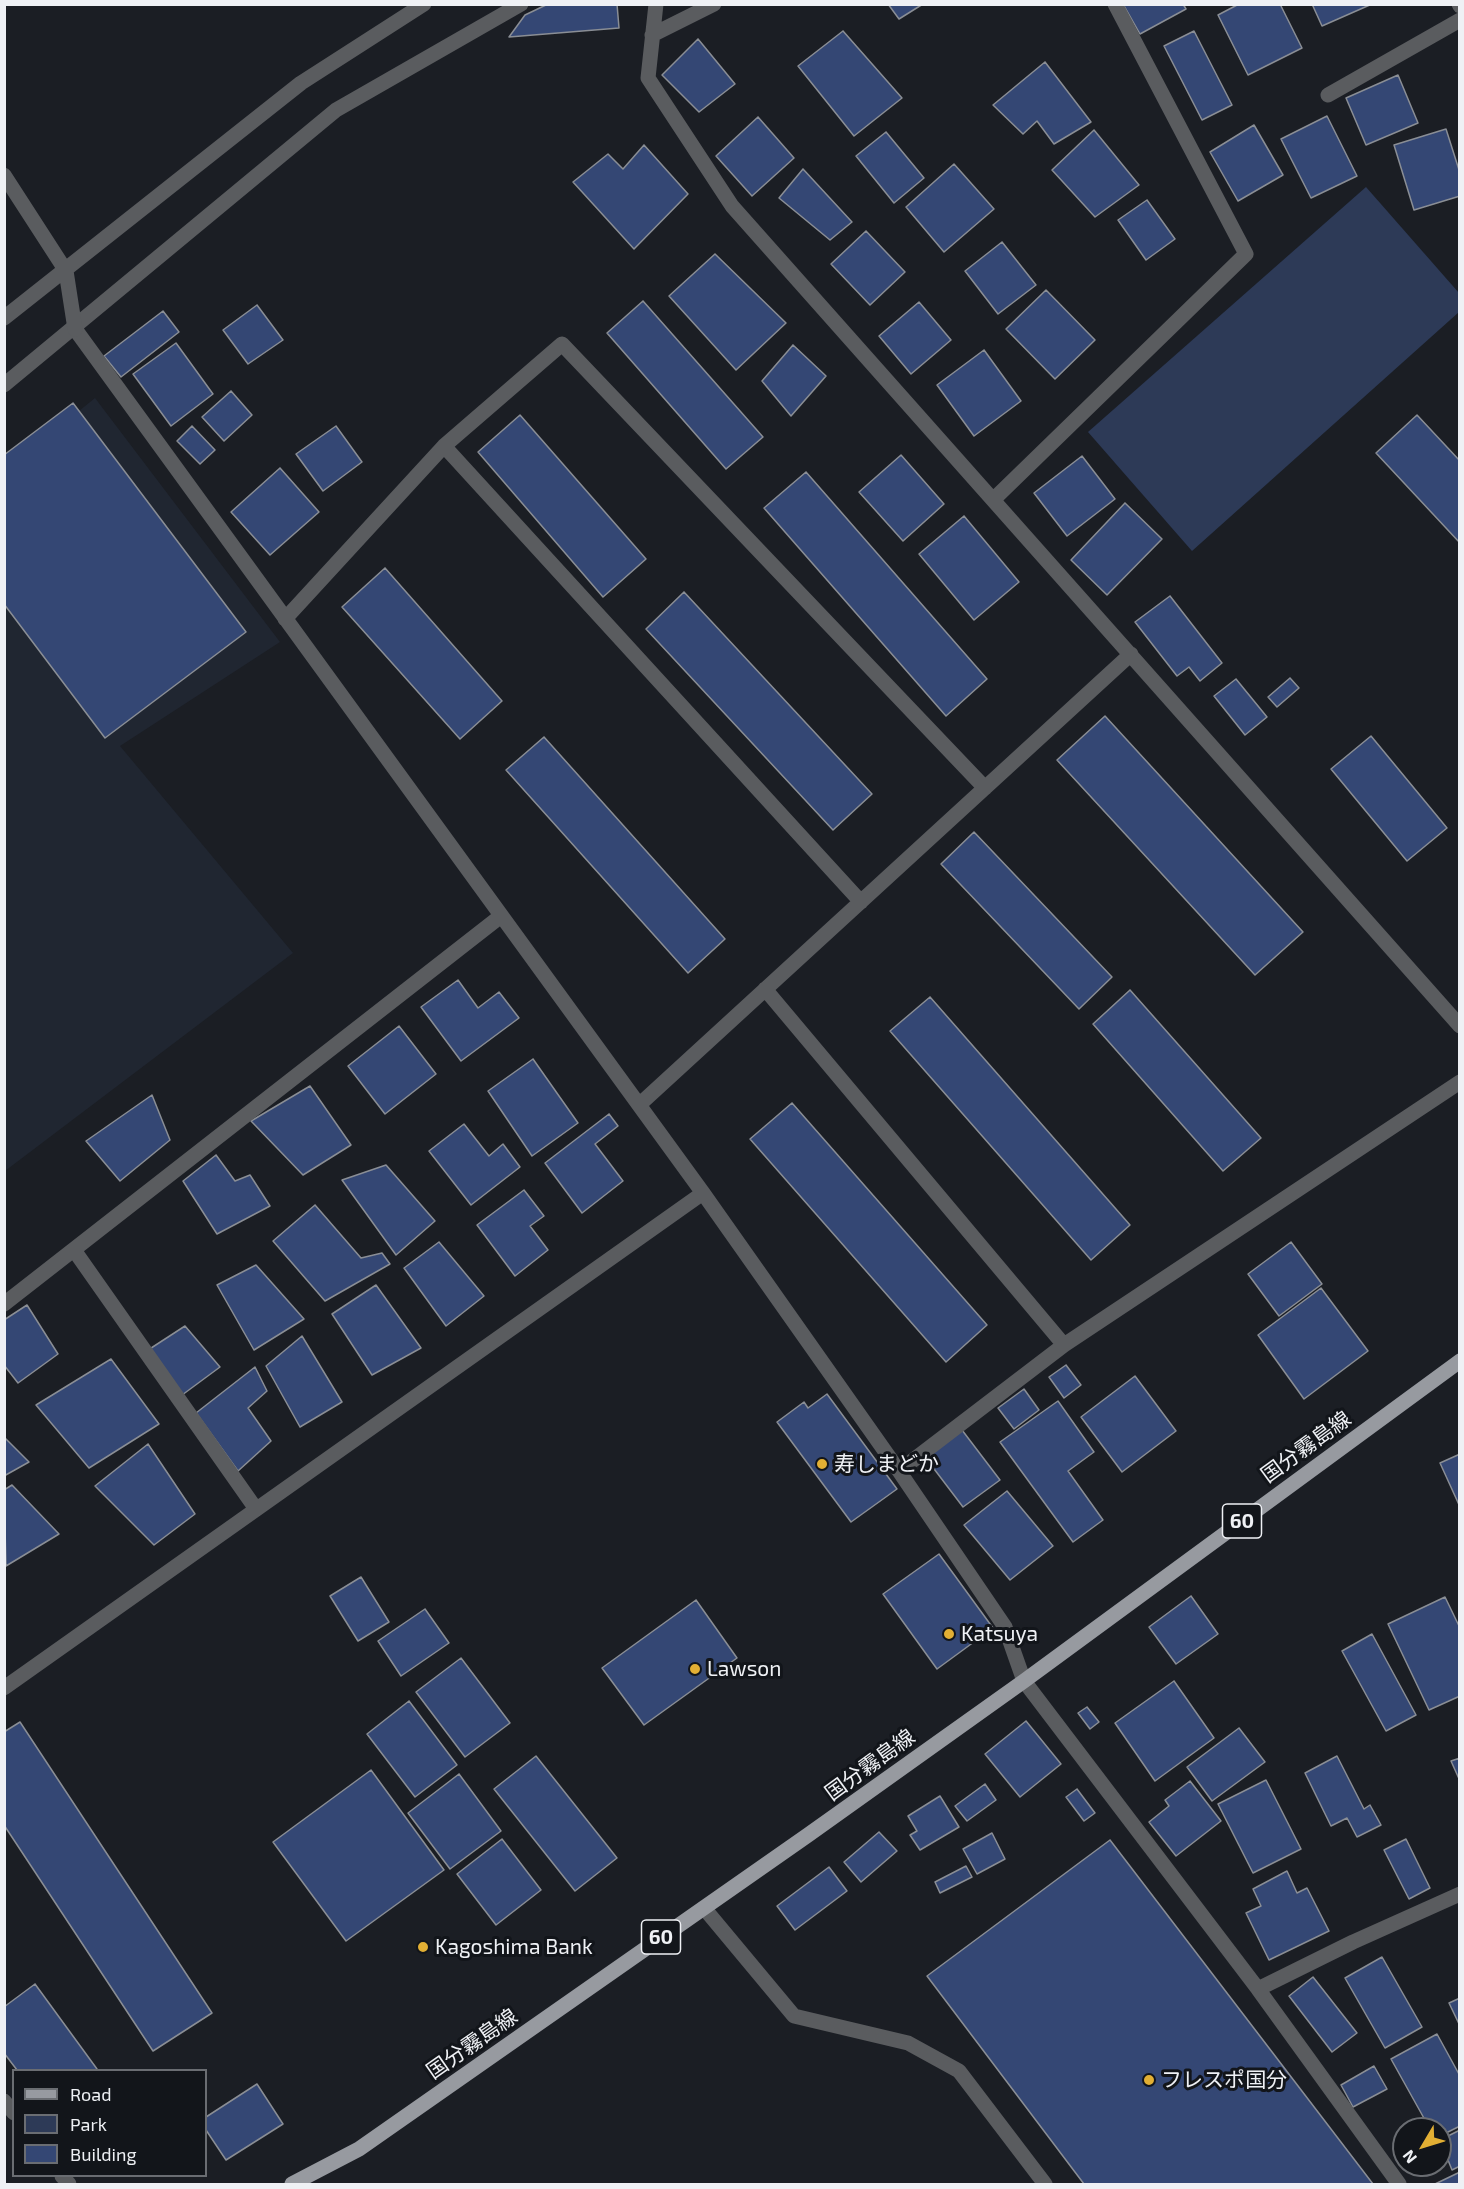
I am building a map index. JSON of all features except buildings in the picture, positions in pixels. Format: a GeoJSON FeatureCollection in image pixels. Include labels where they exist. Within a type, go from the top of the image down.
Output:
{"type":"FeatureCollection","features":[{"type":"Feature","properties":{"kind":"main road","name":"国分霧島線"},"geometry":{"type":"LineString","coordinates":[[292,2184],[359,2149],[704,1908],[1024,1681],[1460,1361]]}},
{"type":"Feature","properties":{"kind":"street"},"geometry":{"type":"LineString","coordinates":[[4,318],[301,83],[424,4]]}},
{"type":"Feature","properties":{"kind":"street"},"geometry":{"type":"LineString","coordinates":[[4,385],[75,329],[336,110],[521,4]]}},
{"type":"Feature","properties":{"kind":"street"},"geometry":{"type":"LineString","coordinates":[[656,4],[648,78],[732,206],[1460,1026]]}},
{"type":"Feature","properties":{"kind":"street"},"geometry":{"type":"LineString","coordinates":[[652,35],[714,4]]}},
{"type":"Feature","properties":{"kind":"street"},"geometry":{"type":"LineString","coordinates":[[993,500],[1246,254],[1115,4]]}},
{"type":"Feature","properties":{"kind":"street"},"geometry":{"type":"LineString","coordinates":[[1328,95],[1460,20]]}},
{"type":"Feature","properties":{"kind":"street"},"geometry":{"type":"LineString","coordinates":[[4,175],[66,271],[75,329],[703,1193],[899,1470],[1005,1627],[1024,1681],[1258,1989],[1399,2184]]}},
{"type":"Feature","properties":{"kind":"street"},"geometry":{"type":"LineString","coordinates":[[285,619],[444,446],[562,344],[985,788]]}},
{"type":"Feature","properties":{"kind":"street"},"geometry":{"type":"LineString","coordinates":[[444,446],[861,902]]}},
{"type":"Feature","properties":{"kind":"street"},"geometry":{"type":"LineString","coordinates":[[639,1105],[1131,654]]}},
{"type":"Feature","properties":{"kind":"street"},"geometry":{"type":"LineString","coordinates":[[4,1304],[501,916]]}},
{"type":"Feature","properties":{"kind":"street"},"geometry":{"type":"LineString","coordinates":[[765,989],[1064,1345]]}},
{"type":"Feature","properties":{"kind":"street"},"geometry":{"type":"LineString","coordinates":[[899,1470],[1064,1345],[1460,1082]]}},
{"type":"Feature","properties":{"kind":"street"},"geometry":{"type":"LineString","coordinates":[[4,1688],[703,1193]]}},
{"type":"Feature","properties":{"kind":"street"},"geometry":{"type":"LineString","coordinates":[[74,1250],[256,1509]]}},
{"type":"Feature","properties":{"kind":"street"},"geometry":{"type":"LineString","coordinates":[[1258,1989],[1353,1942],[1460,1894]]}},
{"type":"Feature","properties":{"kind":"street"},"geometry":{"type":"LineString","coordinates":[[704,1908],[794,2016],[908,2043],[959,2071],[1045,2184]]}},
{"type":"Feature","properties":{"kind":"shaded area"},"geometry":{"type":"Polygon","coordinates":[[[95,398],[280,642],[120,746],[293,953],[5,1171],[5,471],[95,398]]]}},
{"type":"Feature","properties":{"kind":"green space"},"geometry":{"type":"Polygon","coordinates":[[[1366,187],[1459,293],[1459,312],[1192,551],[1088,432],[1366,187]]]}},
{"type":"Feature","properties":{"kind":"place","name":"寿しまどか"},"geometry":{"type":"Point","coordinates":[822,1464]}},
{"type":"Feature","properties":{"kind":"place","name":"Katsuya"},"geometry":{"type":"Point","coordinates":[949,1634]}},
{"type":"Feature","properties":{"kind":"place","name":"Lawson"},"geometry":{"type":"Point","coordinates":[695,1669]}},
{"type":"Feature","properties":{"kind":"place","name":"Kagoshima Bank"},"geometry":{"type":"Point","coordinates":[423,1947]}},
{"type":"Feature","properties":{"kind":"place","name":"フレスポ国分"},"geometry":{"type":"Point","coordinates":[1149,2080]}}]}
